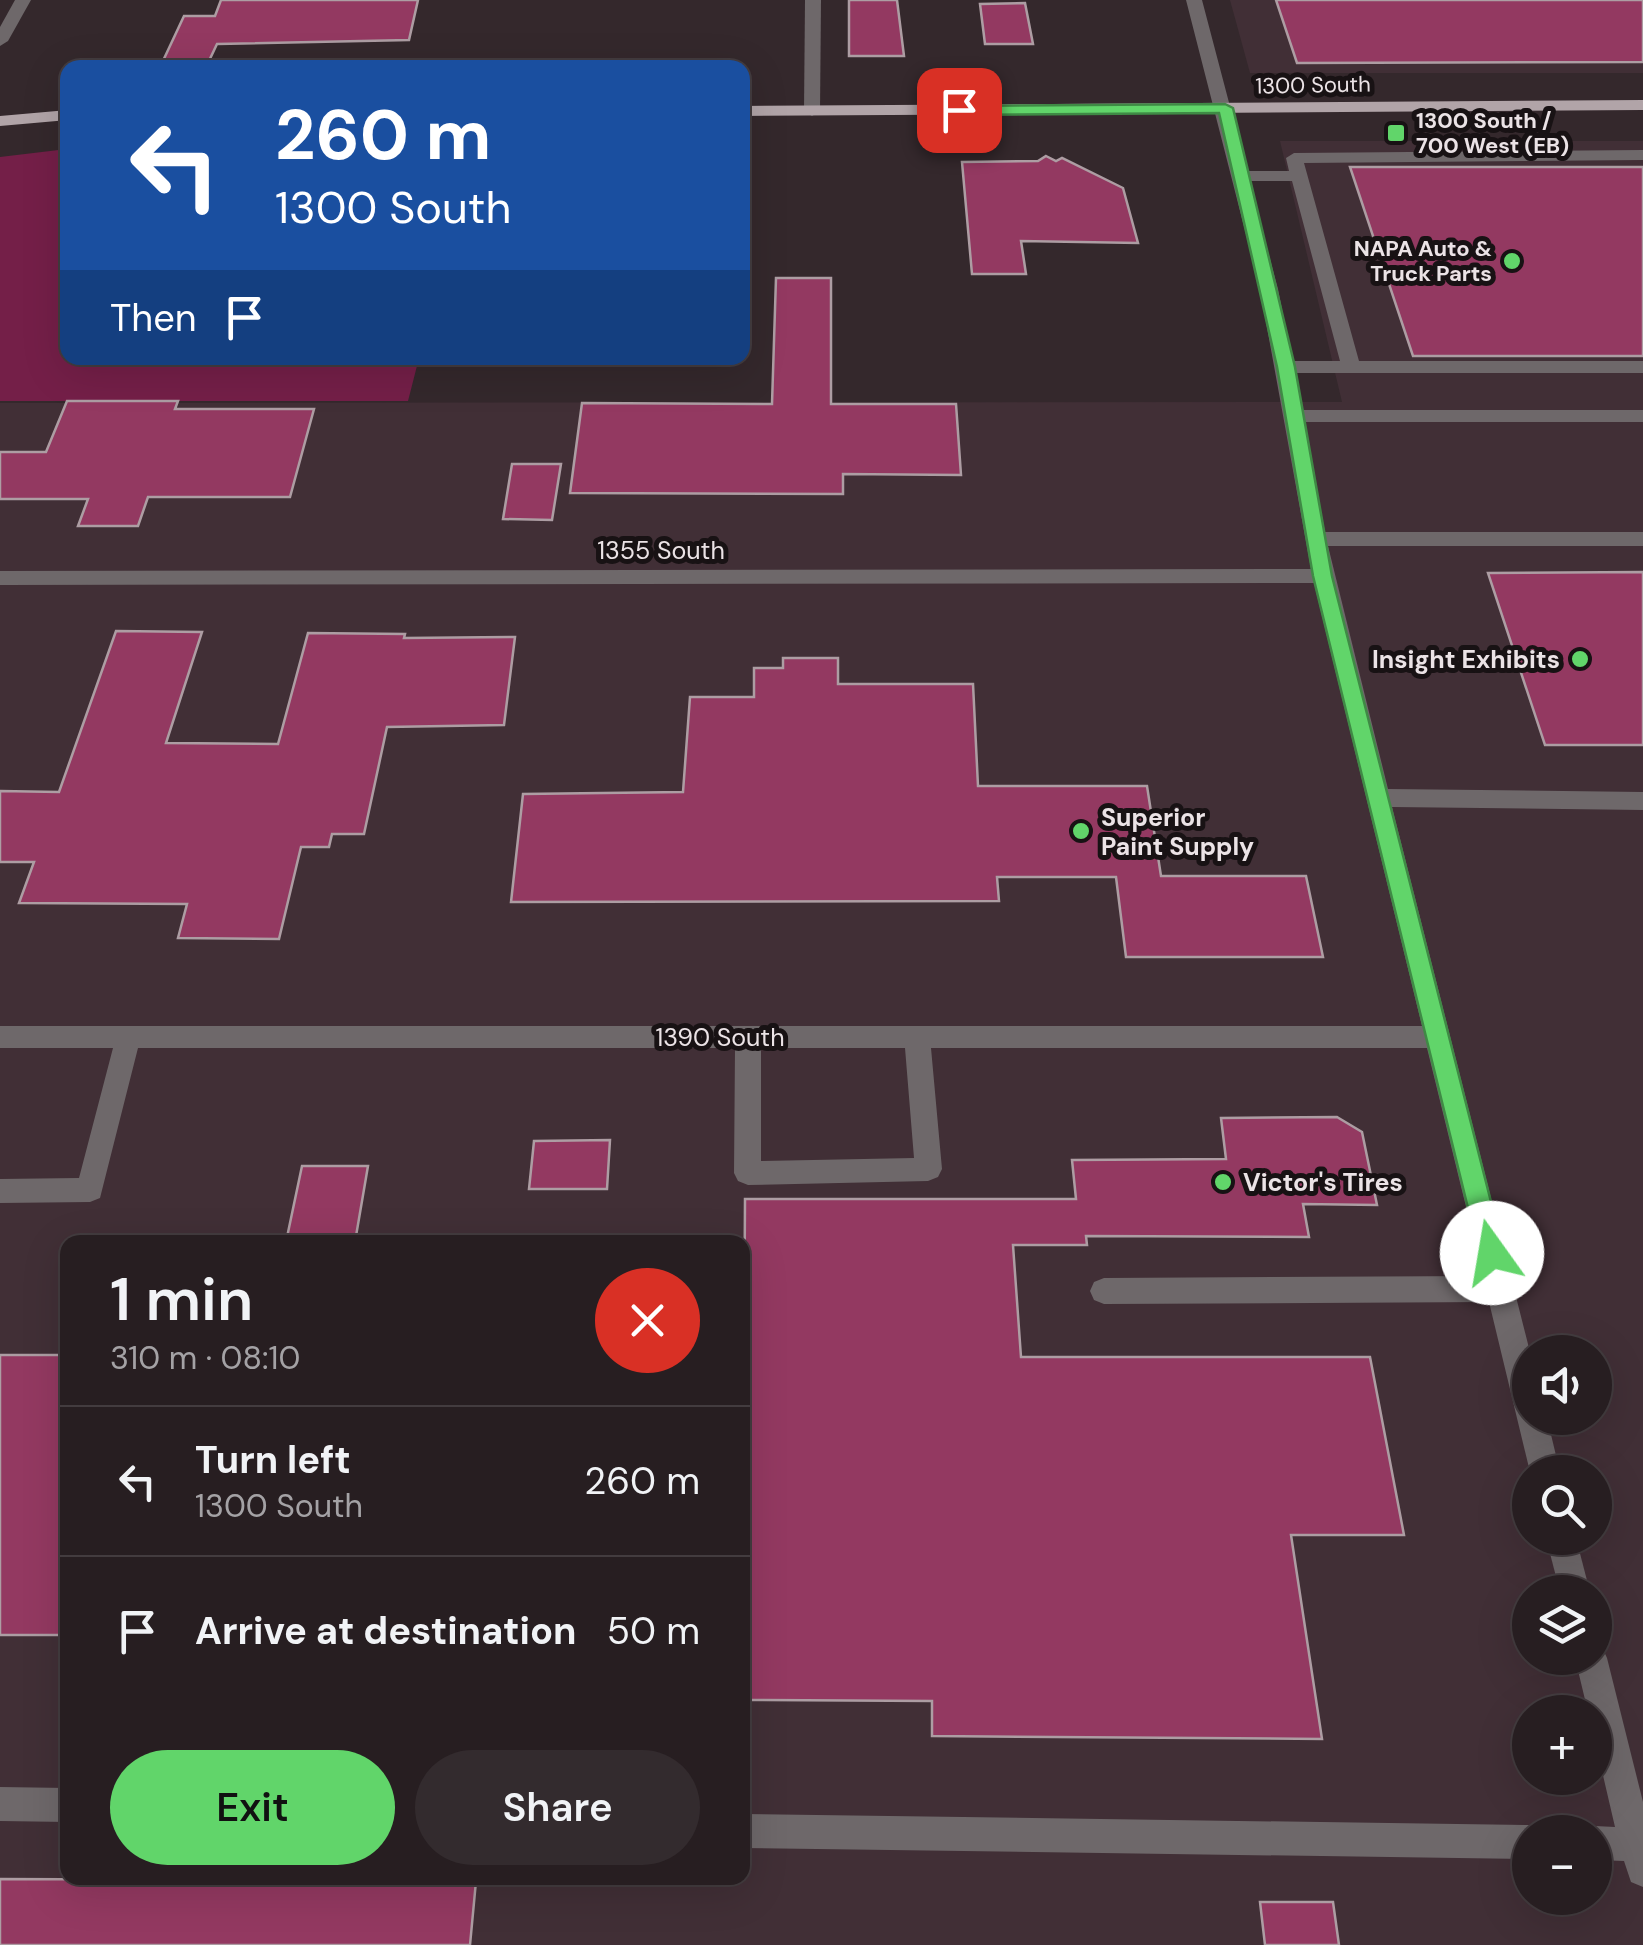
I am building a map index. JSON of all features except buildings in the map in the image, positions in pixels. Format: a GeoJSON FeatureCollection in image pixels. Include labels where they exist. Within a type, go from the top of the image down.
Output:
{"type":"FeatureCollection","features":[{"type":"Feature","properties":{"kind":"main road","name":"1300 South"},"geometry":{"type":"LineString","coordinates":[[750,111],[1640,105]]}},
{"type":"Feature","properties":{"kind":"main road"},"geometry":{"type":"LineString","coordinates":[[0,121],[60,116]]}},
{"type":"Feature","properties":{"kind":"street"},"geometry":{"type":"LineString","coordinates":[[0,41],[23,0]]}},
{"type":"Feature","properties":{"kind":"street"},"geometry":{"type":"LineString","coordinates":[[812,111],[813,0]]}},
{"type":"Feature","properties":{"kind":"street"},"geometry":{"type":"LineString","coordinates":[[1194,0],[1225,108],[1286,367],[1323,576],[1512,1337]]}},
{"type":"Feature","properties":{"kind":"street"},"geometry":{"type":"LineString","coordinates":[[1351,367],[1294,158],[1643,154]]}},
{"type":"Feature","properties":{"kind":"street"},"geometry":{"type":"LineString","coordinates":[[1242,176],[1299,176]]}},
{"type":"Feature","properties":{"kind":"street"},"geometry":{"type":"LineString","coordinates":[[1286,367],[1643,367]]}},
{"type":"Feature","properties":{"kind":"street"},"geometry":{"type":"LineString","coordinates":[[1294,416],[1643,416]]}},
{"type":"Feature","properties":{"kind":"street"},"geometry":{"type":"LineString","coordinates":[[1316,539],[1643,540]]}},
{"type":"Feature","properties":{"kind":"street","name":"1355 South"},"geometry":{"type":"LineString","coordinates":[[0,578],[1323,576]]}},
{"type":"Feature","properties":{"kind":"street"},"geometry":{"type":"LineString","coordinates":[[1378,798],[1643,802]]}},
{"type":"Feature","properties":{"kind":"street","name":"1390 South"},"geometry":{"type":"LineString","coordinates":[[0,1037],[1440,1037]]}},
{"type":"Feature","properties":{"kind":"street"},"geometry":{"type":"LineString","coordinates":[[0,1191],[90,1190],[128,1037]]}},
{"type":"Feature","properties":{"kind":"street"},"geometry":{"type":"LineString","coordinates":[[748,1037],[748,1173],[928,1168],[918,1037]]}},
{"type":"Feature","properties":{"kind":"street"},"geometry":{"type":"LineString","coordinates":[[1104,1291],[1500,1289]]}},
{"type":"Feature","properties":{"kind":"street"},"geometry":{"type":"LineString","coordinates":[[1595,1675],[1640,1857]]}},
{"type":"Feature","properties":{"kind":"street"},"geometry":{"type":"LineString","coordinates":[[0,1804],[60,1805]]}},
{"type":"Feature","properties":{"kind":"street"},"geometry":{"type":"LineString","coordinates":[[750,1831],[1512,1842]]}},
{"type":"Feature","properties":{"kind":"street"},"geometry":{"type":"LineString","coordinates":[[1612,1848],[1640,1857]]}},
{"type":"Feature","properties":{"kind":"shaded area"},"geometry":{"type":"Polygon","coordinates":[[[1230,0],[1643,0],[1643,73],[1250,73],[1230,0]]]}},
{"type":"Feature","properties":{"kind":"shaded area"},"geometry":{"type":"Polygon","coordinates":[[[1280,141],[1643,141],[1643,1945],[0,1945],[0,403],[1342,402],[1280,141]]]}},
{"type":"Feature","properties":{"kind":"shaded area"},"geometry":{"type":"Polygon","coordinates":[[[60,150],[60,365],[417,365],[408,401],[0,401],[0,157],[60,150]]]}},
{"type":"Feature","properties":{"kind":"place","name":"1300 South / 700 West (EB)"},"geometry":{"type":"Point","coordinates":[1396,133]}},
{"type":"Feature","properties":{"kind":"place","name":"NAPA Auto & Truck Parts"},"geometry":{"type":"Point","coordinates":[1512,261]}},
{"type":"Feature","properties":{"kind":"place","name":"Insight Exhibits"},"geometry":{"type":"Point","coordinates":[1580,659]}},
{"type":"Feature","properties":{"kind":"place","name":"Superior Paint Supply"},"geometry":{"type":"Point","coordinates":[1081,831]}},
{"type":"Feature","properties":{"kind":"place","name":"Victor's Tires"},"geometry":{"type":"Point","coordinates":[1223,1182]}},
{"type":"Feature","properties":{"kind":"route"},"geometry":{"type":"LineString","coordinates":[[959,110],[1225,108],[1270,289],[1323,576],[1492,1253]]}}]}
